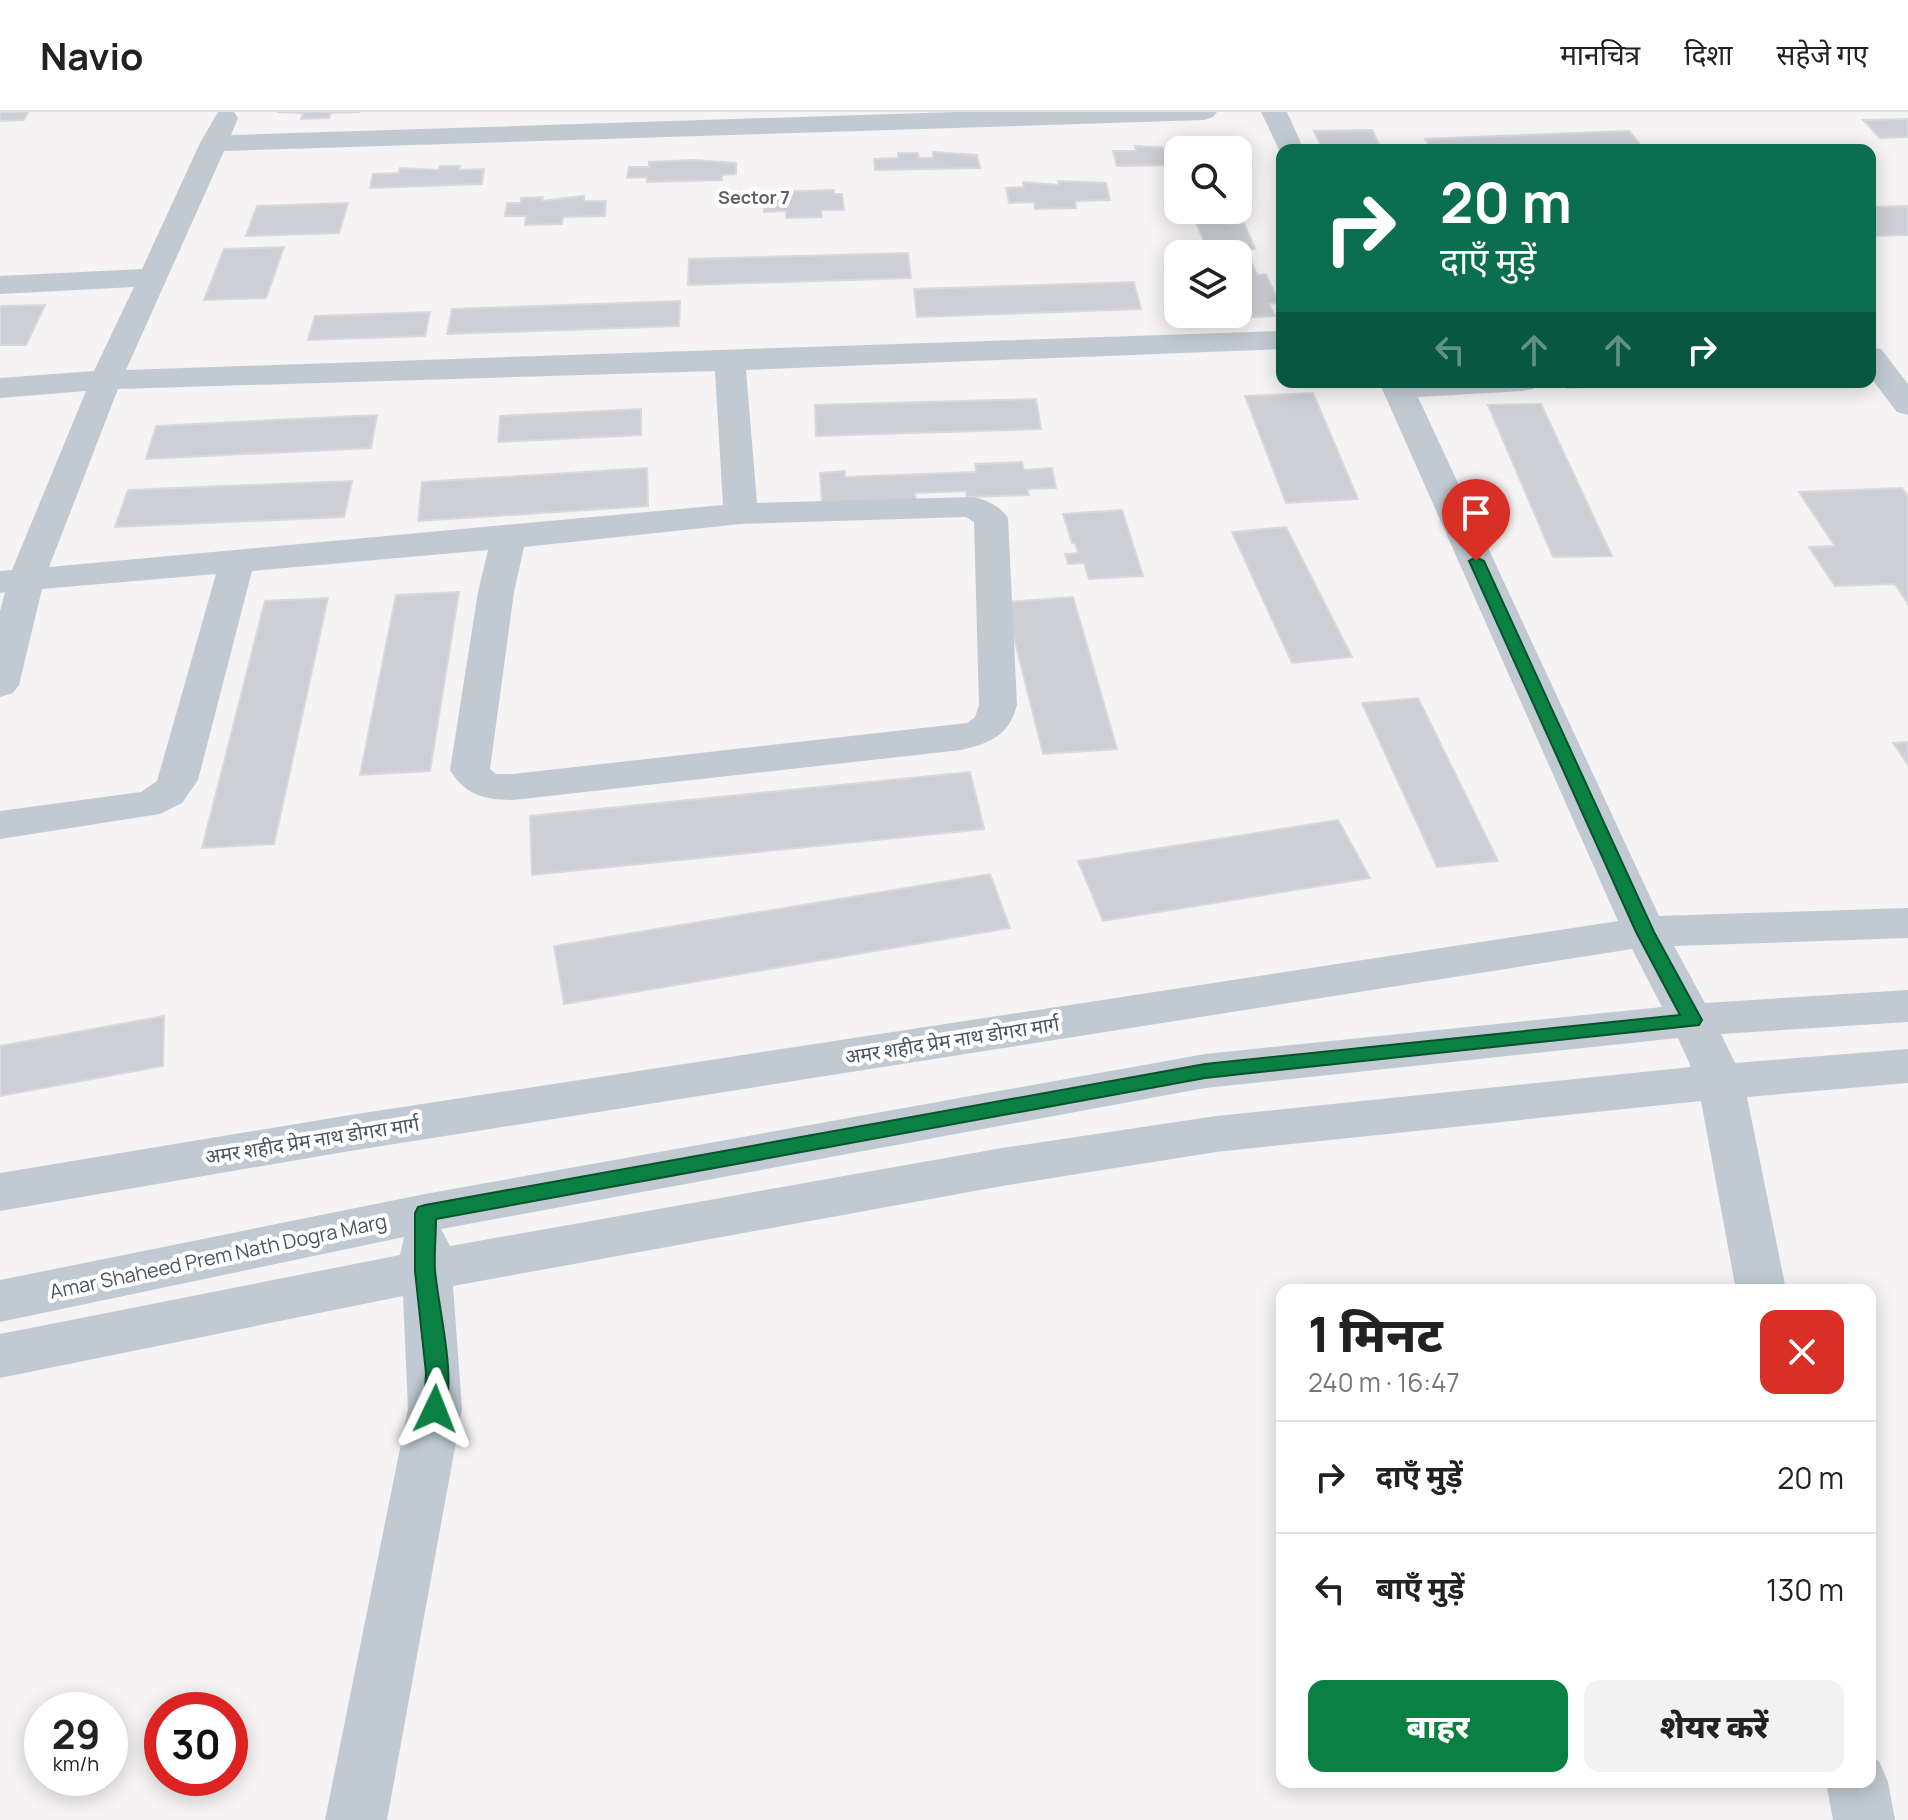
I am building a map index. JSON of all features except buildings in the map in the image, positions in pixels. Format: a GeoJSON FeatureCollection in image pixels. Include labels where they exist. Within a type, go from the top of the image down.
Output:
{"type":"FeatureCollection","features":[{"type":"Feature","properties":{"kind":"street"},"geometry":{"type":"LineString","coordinates":[[0,685],[13,581],[228,112]]}},
{"type":"Feature","properties":{"kind":"street"},"geometry":{"type":"LineString","coordinates":[[213,143],[760,119],[1204,112]]}},
{"type":"Feature","properties":{"kind":"street"},"geometry":{"type":"LineString","coordinates":[[1274,112],[1288,144]]}},
{"type":"Feature","properties":{"kind":"street"},"geometry":{"type":"LineString","coordinates":[[0,285],[152,277]]}},
{"type":"Feature","properties":{"kind":"street"},"geometry":{"type":"LineString","coordinates":[[0,388],[106,380],[1276,340]]}},
{"type":"Feature","properties":{"kind":"street"},"geometry":{"type":"LineString","coordinates":[[730,361],[741,514]]}},
{"type":"Feature","properties":{"kind":"street"},"geometry":{"type":"LineString","coordinates":[[1876,364],[1908,405]]}},
{"type":"Feature","properties":{"kind":"street"},"geometry":{"type":"LineString","coordinates":[[1398,388],[1645,932],[1720,1080],[1760,1284]]}},
{"type":"Feature","properties":{"kind":"street"},"geometry":{"type":"LineString","coordinates":[[13,581],[508,538],[741,514],[958,505],[984,511],[991,518],[998,705],[995,722],[986,731],[961,738],[513,787],[479,782],[470,770],[496,592],[508,538]]}},
{"type":"Feature","properties":{"kind":"street"},"geometry":{"type":"LineString","coordinates":[[0,825],[146,805],[165,799],[178,780],[237,562]]}},
{"type":"Feature","properties":{"kind":"street","name":"अमर शहीद प्रेम नाथ डोगरा मार्ग"},"geometry":{"type":"LineString","coordinates":[[0,1192],[344,1134],[1645,932],[1908,923]]}},
{"type":"Feature","properties":{"kind":"street","name":"Amar Shaheed Prem Nath Dogra Marg"},"geometry":{"type":"LineString","coordinates":[[0,1301],[425,1213],[1205,1071],[1692,1020],[1908,1006]]}},
{"type":"Feature","properties":{"kind":"street"},"geometry":{"type":"LineString","coordinates":[[0,1356],[425,1271],[1002,1167],[1216,1134],[1720,1080],[1908,1066]]}},
{"type":"Feature","properties":{"kind":"street"},"geometry":{"type":"LineString","coordinates":[[356,1820],[435,1409],[437,1373],[425,1271],[425,1213]]}},
{"type":"Feature","properties":{"kind":"street"},"geometry":{"type":"LineString","coordinates":[[1858,1788],[1864,1820]]}},
{"type":"Feature","properties":{"kind":"district","name":"Sector 7"},"geometry":{"type":"Point","coordinates":[754,197]}},
{"type":"Feature","properties":{"kind":"route"},"geometry":{"type":"LineString","coordinates":[[435,1409],[437,1373],[425,1271],[425,1213],[1205,1071],[1692,1020],[1645,932],[1476,561]]}}]}
